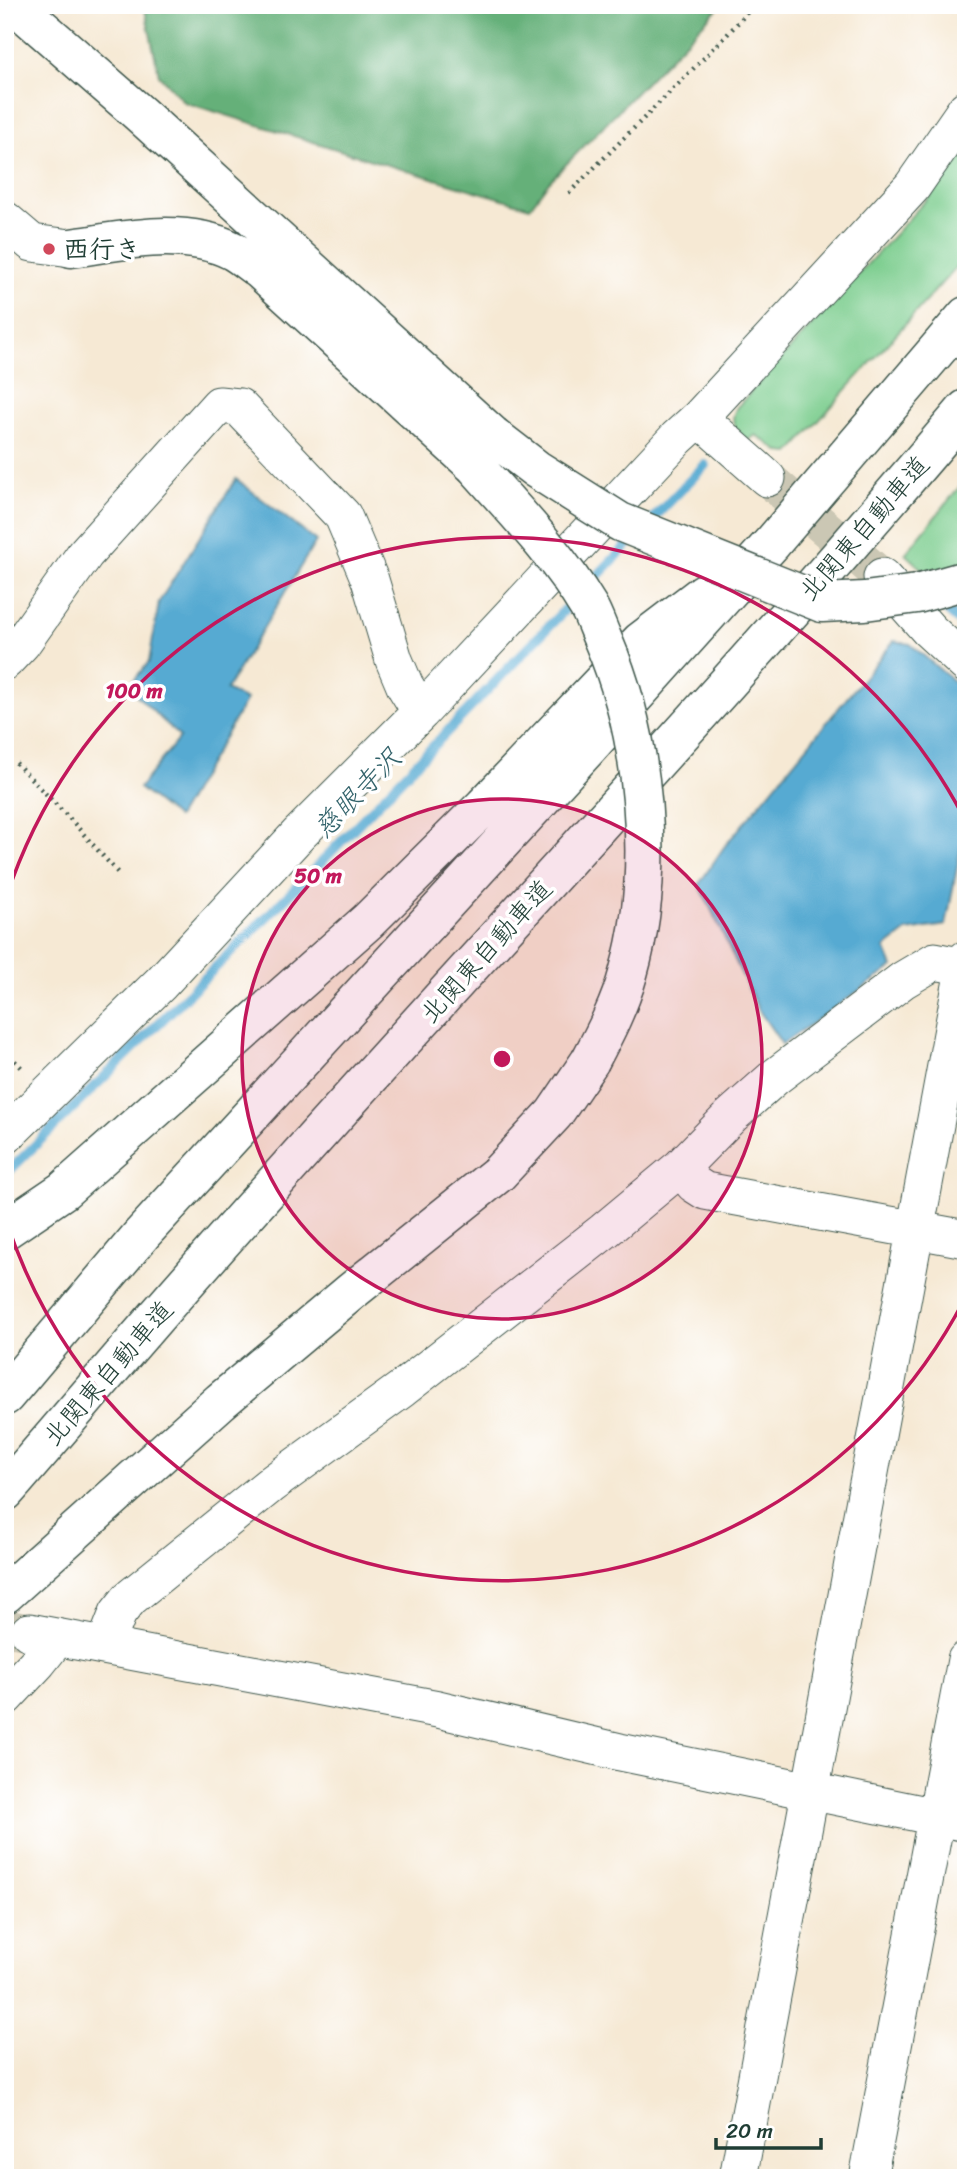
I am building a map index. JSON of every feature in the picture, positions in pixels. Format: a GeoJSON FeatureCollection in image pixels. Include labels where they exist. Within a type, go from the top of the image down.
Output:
{"type":"FeatureCollection","features":[{"type":"Feature","properties":{"kind":"highway"},"geometry":{"type":"LineString","coordinates":[[5,1594],[220,1401],[498,1174],[554,1114],[590,1061],[608,1027],[628,974],[639,924],[644,869],[642,804],[632,727],[613,663],[589,607],[483,450],[140,114],[15,5]]}},
{"type":"Feature","properties":{"kind":"highway"},"geometry":{"type":"LineString","coordinates":[[71,248],[160,237],[196,239],[233,251],[483,450],[536,469],[620,522],[822,603],[917,594],[966,580]]}},
{"type":"Feature","properties":{"kind":"highway"},"geometry":{"type":"LineString","coordinates":[[5,1396],[142,1234],[589,747],[773,542],[966,316]]}},
{"type":"Feature","properties":{"kind":"highway","name":"北関東自動車道"},"geometry":{"type":"LineString","coordinates":[[5,1492],[192,1276],[724,687],[966,409]]}},
{"type":"Feature","properties":{"kind":"highway"},"geometry":{"type":"LineString","coordinates":[[5,1230],[75,1181],[368,921],[484,806],[640,641],[773,542]]}},
{"type":"Feature","properties":{"kind":"street"},"geometry":{"type":"LineString","coordinates":[[5,1136],[161,983],[299,834],[421,712],[677,438],[699,418],[912,187],[966,109]]}},
{"type":"Feature","properties":{"kind":"street"},"geometry":{"type":"LineString","coordinates":[[5,220],[32,243],[71,248]]}},
{"type":"Feature","properties":{"kind":"street"},"geometry":{"type":"LineString","coordinates":[[5,661],[22,643],[85,554],[219,405],[239,407],[343,516],[370,580],[394,660],[405,686],[421,712]]}},
{"type":"Feature","properties":{"kind":"street"},"geometry":{"type":"LineString","coordinates":[[699,418],[767,478]]}},
{"type":"Feature","properties":{"kind":"street"},"geometry":{"type":"LineString","coordinates":[[882,577],[929,630],[966,664]]}},
{"type":"Feature","properties":{"kind":"street"},"geometry":{"type":"LineString","coordinates":[[105,1646],[118,1613],[130,1598],[270,1485],[402,1389],[582,1248],[681,1167],[731,1116],[775,1077],[903,980],[935,961],[965,963],[738,2178]]}},
{"type":"Feature","properties":{"kind":"street"},"geometry":{"type":"LineString","coordinates":[[681,1167],[694,1185],[705,1191],[966,1239]]}},
{"type":"Feature","properties":{"kind":"street"},"geometry":{"type":"LineString","coordinates":[[5,1698],[38,1662],[43,1635],[438,1709],[620,1752],[951,1820]]}},
{"type":"Feature","properties":{"kind":"street"},"geometry":{"type":"LineString","coordinates":[[868,2178],[951,1820],[966,1660]]}},
{"type":"Feature","properties":{"kind":"path"},"geometry":{"type":"LineString","coordinates":[[569,192],[754,5]]}},
{"type":"Feature","properties":{"kind":"path"},"geometry":{"type":"LineString","coordinates":[[16,763],[118,873]]}},
{"type":"Feature","properties":{"kind":"path"},"geometry":{"type":"LineString","coordinates":[[5,1051],[26,1072]]}},
{"type":"Feature","properties":{"kind":"green space"},"geometry":{"type":"Polygon","coordinates":[[[144,5],[721,5],[548,183],[530,207],[184,102],[159,75],[144,5]]]}},
{"type":"Feature","properties":{"kind":"green space"},"geometry":{"type":"Polygon","coordinates":[[[966,144],[966,256],[790,453],[780,452],[756,435],[747,441],[733,422],[737,407],[935,190],[966,144]]]}},
{"type":"Feature","properties":{"kind":"green space"},"geometry":{"type":"Polygon","coordinates":[[[966,479],[966,610],[905,554],[966,479]]]}},
{"type":"Feature","properties":{"kind":"water"},"geometry":{"type":"Polygon","coordinates":[[[236,479],[316,541],[226,690],[246,700],[177,818],[139,788],[180,737],[128,687],[149,662],[159,602],[236,479]]]}},
{"type":"Feature","properties":{"kind":"water"},"geometry":{"type":"Polygon","coordinates":[[[894,641],[910,644],[966,692],[966,821],[946,925],[907,931],[885,948],[893,967],[782,1044],[758,1009],[699,884],[724,847],[894,641]]]}},
{"type":"Feature","properties":{"kind":"waterway","name":"慈眼寺沢"},"geometry":{"type":"LineString","coordinates":[[646,526],[705,465]]}},
{"type":"Feature","properties":{"kind":"waterway","name":"慈眼寺沢"},"geometry":{"type":"LineString","coordinates":[[5,1175],[303,881],[635,537]]}},
{"type":"Feature","properties":{"kind":"waterway","name":"慈眼寺沢"},"geometry":{"type":"LineString","coordinates":[[893,564],[917,584]]}},
{"type":"Feature","properties":{"kind":"waterway","name":"慈眼寺沢"},"geometry":{"type":"LineString","coordinates":[[932,597],[966,627]]}},
{"type":"Feature","properties":{"kind":"tunnel"},"geometry":{"type":"LineString","coordinates":[[767,478],[882,577]]}},
{"type":"Feature","properties":{"kind":"tunnel"},"geometry":{"type":"LineString","coordinates":[[5,1628],[29,1632]]}},
{"type":"Feature","properties":{"kind":"place","name":"西行き"},"geometry":{"type":"Point","coordinates":[49,249]}}]}
